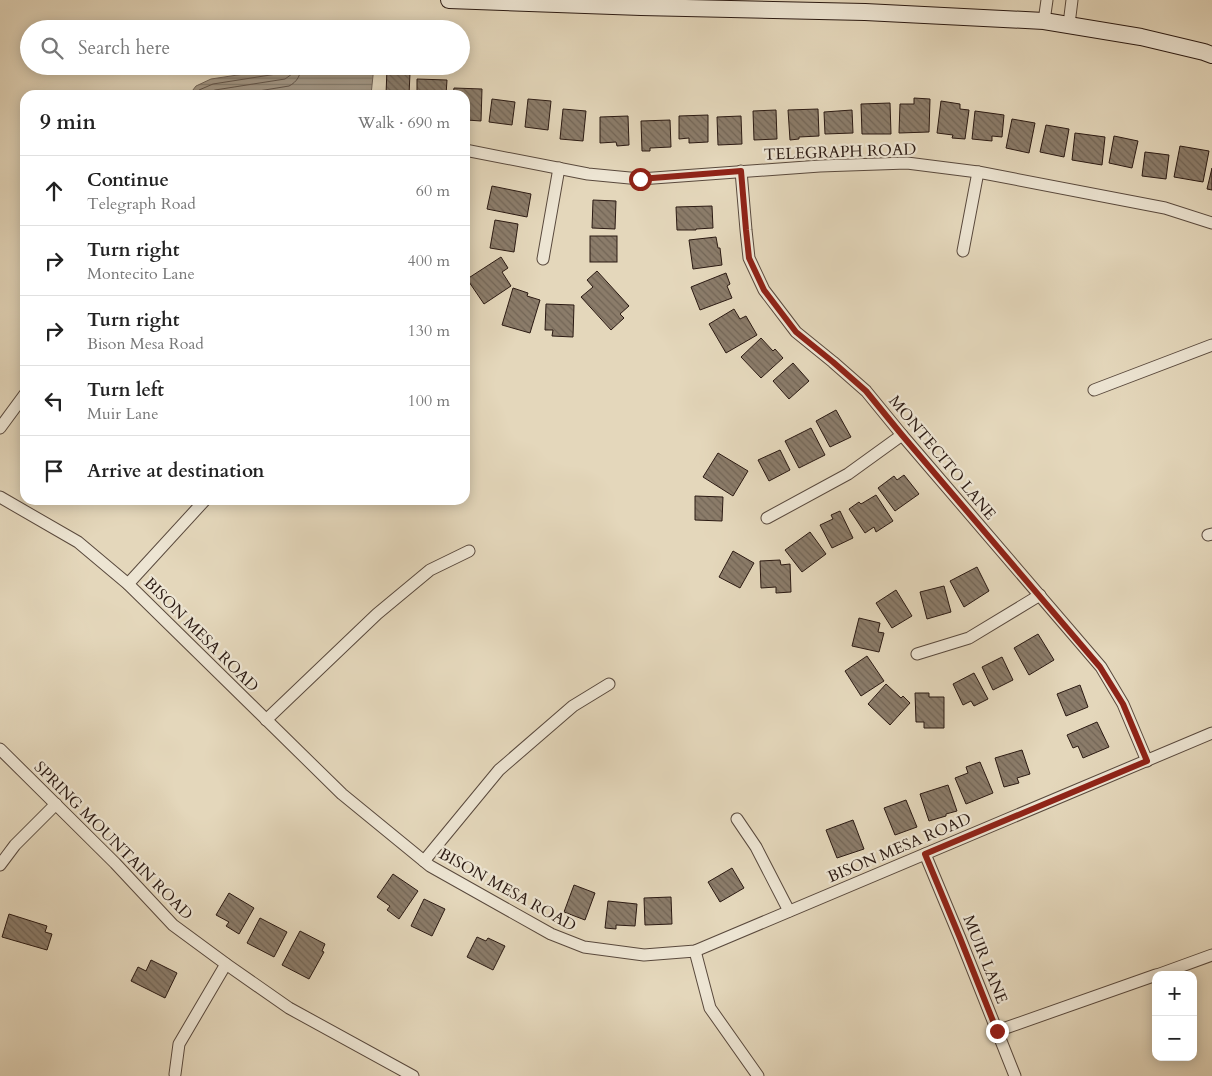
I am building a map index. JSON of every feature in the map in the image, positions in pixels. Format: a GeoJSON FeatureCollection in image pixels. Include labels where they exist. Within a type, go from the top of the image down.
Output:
{"type":"FeatureCollection","features":[{"type":"Feature","properties":{"kind":"street"},"geometry":{"type":"LineString","coordinates":[[449,0],[865,12],[1044,21],[1141,37],[1212,55]]}},
{"type":"Feature","properties":{"kind":"street"},"geometry":{"type":"LineString","coordinates":[[1044,21],[1047,0]]}},
{"type":"Feature","properties":{"kind":"street"},"geometry":{"type":"LineString","coordinates":[[1069,24],[1072,0]]}},
{"type":"Feature","properties":{"kind":"street","name":"TELEGRAPH ROAD"},"geometry":{"type":"LineString","coordinates":[[470,151],[588,174],[640,179],[741,171],[907,162],[978,172],[1165,208],[1212,223]]}},
{"type":"Feature","properties":{"kind":"street"},"geometry":{"type":"LineString","coordinates":[[542,259],[560,168]]}},
{"type":"Feature","properties":{"kind":"street","name":"MONTECITO LANE"},"geometry":{"type":"LineString","coordinates":[[741,171],[749,258],[764,290],[796,332],[866,391],[1100,667],[1123,704],[1147,761]]}},
{"type":"Feature","properties":{"kind":"street"},"geometry":{"type":"LineString","coordinates":[[963,251],[978,172]]}},
{"type":"Feature","properties":{"kind":"street"},"geometry":{"type":"LineString","coordinates":[[1094,390],[1212,345]]}},
{"type":"Feature","properties":{"kind":"street"},"geometry":{"type":"LineString","coordinates":[[0,428],[20,401]]}},
{"type":"Feature","properties":{"kind":"street"},"geometry":{"type":"LineString","coordinates":[[767,518],[848,474],[902,435]]}},
{"type":"Feature","properties":{"kind":"street","name":"BISON MESA ROAD"},"geometry":{"type":"LineString","coordinates":[[0,497],[78,542],[128,584],[342,794],[430,866],[551,934],[584,947],[644,955],[695,951],[1212,733]]}},
{"type":"Feature","properties":{"kind":"street"},"geometry":{"type":"LineString","coordinates":[[128,584],[200,505]]}},
{"type":"Feature","properties":{"kind":"street"},"geometry":{"type":"LineString","coordinates":[[266,720],[377,614],[430,570],[469,551]]}},
{"type":"Feature","properties":{"kind":"street"},"geometry":{"type":"LineString","coordinates":[[917,654],[969,638],[1040,595]]}},
{"type":"Feature","properties":{"kind":"street"},"geometry":{"type":"LineString","coordinates":[[424,861],[500,770],[573,706],[609,684]]}},
{"type":"Feature","properties":{"kind":"street","name":"SPRING MOUNTAIN ROAD"},"geometry":{"type":"LineString","coordinates":[[0,749],[173,925],[289,1008],[413,1076]]}},
{"type":"Feature","properties":{"kind":"street"},"geometry":{"type":"LineString","coordinates":[[0,865],[15,845],[56,804]]}},
{"type":"Feature","properties":{"kind":"street"},"geometry":{"type":"LineString","coordinates":[[737,819],[756,847],[789,911]]}},
{"type":"Feature","properties":{"kind":"street","name":"MUIR LANE"},"geometry":{"type":"LineString","coordinates":[[925,854],[1015,1076]]}},
{"type":"Feature","properties":{"kind":"street"},"geometry":{"type":"LineString","coordinates":[[695,951],[710,1008],[758,1076]]}},
{"type":"Feature","properties":{"kind":"street"},"geometry":{"type":"LineString","coordinates":[[1168,971],[1212,956]]}},
{"type":"Feature","properties":{"kind":"street"},"geometry":{"type":"LineString","coordinates":[[175,1074],[179,1044],[226,964]]}},
{"type":"Feature","properties":{"kind":"street"},"geometry":{"type":"LineString","coordinates":[[997,1031],[1152,976]]}},
{"type":"Feature","properties":{"kind":"water"},"geometry":{"type":"Polygon","coordinates":[[[238,75],[373,75],[372,90],[193,90],[196,86],[211,79],[238,75]]]}},
{"type":"Feature","properties":{"kind":"building"},"geometry":{"type":"Polygon","coordinates":[[[387,75],[410,75],[409,90],[386,90],[387,75]]]}},
{"type":"Feature","properties":{"kind":"building"},"geometry":{"type":"Polygon","coordinates":[[[417,79],[447,80],[446,90],[417,90],[417,79]]]}},
{"type":"Feature","properties":{"kind":"building"},"geometry":{"type":"Polygon","coordinates":[[[454,88],[482,89],[481,121],[470,120],[470,90],[454,90],[454,88]]]}},
{"type":"Feature","properties":{"kind":"building"},"geometry":{"type":"Polygon","coordinates":[[[914,98],[930,99],[929,132],[899,133],[900,104],[914,104],[914,98]]]}},
{"type":"Feature","properties":{"kind":"building"},"geometry":{"type":"Polygon","coordinates":[[[492,99],[515,102],[512,125],[489,122],[492,99]]]}},
{"type":"Feature","properties":{"kind":"building"},"geometry":{"type":"Polygon","coordinates":[[[528,99],[551,101],[548,130],[525,127],[528,99]]]}},
{"type":"Feature","properties":{"kind":"building"},"geometry":{"type":"Polygon","coordinates":[[[941,101],[960,104],[960,109],[969,110],[965,139],[952,138],[953,135],[937,133],[941,101]]]}},
{"type":"Feature","properties":{"kind":"building"},"geometry":{"type":"Polygon","coordinates":[[[890,103],[891,134],[862,134],[861,104],[890,103]]]}},
{"type":"Feature","properties":{"kind":"building"},"geometry":{"type":"Polygon","coordinates":[[[563,109],[586,111],[583,141],[560,139],[563,109]]]}},
{"type":"Feature","properties":{"kind":"building"},"geometry":{"type":"Polygon","coordinates":[[[818,109],[819,136],[799,137],[799,139],[790,140],[788,110],[818,109]]]}},
{"type":"Feature","properties":{"kind":"building"},"geometry":{"type":"Polygon","coordinates":[[[776,110],[777,139],[754,140],[753,111],[776,110]]]}},
{"type":"Feature","properties":{"kind":"building"},"geometry":{"type":"Polygon","coordinates":[[[852,110],[853,133],[825,134],[824,112],[852,110]]]}},
{"type":"Feature","properties":{"kind":"building"},"geometry":{"type":"Polygon","coordinates":[[[975,111],[1004,115],[1002,137],[992,136],[992,141],[972,139],[975,111]]]}},
{"type":"Feature","properties":{"kind":"building"},"geometry":{"type":"Polygon","coordinates":[[[708,115],[708,142],[689,143],[689,138],[679,139],[679,116],[708,115]]]}},
{"type":"Feature","properties":{"kind":"building"},"geometry":{"type":"Polygon","coordinates":[[[628,116],[629,145],[617,146],[616,142],[600,143],[600,117],[628,116]]]}},
{"type":"Feature","properties":{"kind":"building"},"geometry":{"type":"Polygon","coordinates":[[[741,116],[742,144],[718,145],[717,117],[741,116]]]}},
{"type":"Feature","properties":{"kind":"building"},"geometry":{"type":"Polygon","coordinates":[[[1012,119],[1035,123],[1029,153],[1006,148],[1012,119]]]}},
{"type":"Feature","properties":{"kind":"building"},"geometry":{"type":"Polygon","coordinates":[[[670,120],[671,147],[650,148],[650,151],[642,151],[641,121],[670,120]]]}},
{"type":"Feature","properties":{"kind":"building"},"geometry":{"type":"Polygon","coordinates":[[[1046,125],[1069,129],[1064,157],[1040,152],[1046,125]]]}},
{"type":"Feature","properties":{"kind":"building"},"geometry":{"type":"Polygon","coordinates":[[[1075,133],[1105,137],[1102,165],[1072,160],[1075,133]]]}},
{"type":"Feature","properties":{"kind":"building"},"geometry":{"type":"Polygon","coordinates":[[[1114,136],[1138,141],[1132,168],[1109,163],[1114,136]]]}},
{"type":"Feature","properties":{"kind":"building"},"geometry":{"type":"Polygon","coordinates":[[[1180,146],[1209,151],[1203,182],[1174,177],[1180,146]]]}},
{"type":"Feature","properties":{"kind":"building"},"geometry":{"type":"Polygon","coordinates":[[[1145,152],[1169,155],[1166,179],[1142,176],[1145,152]]]}},
{"type":"Feature","properties":{"kind":"building"},"geometry":{"type":"Polygon","coordinates":[[[1212,168],[1212,190],[1207,189],[1212,168]]]}},
{"type":"Feature","properties":{"kind":"building"},"geometry":{"type":"Polygon","coordinates":[[[492,186],[531,194],[527,217],[487,209],[492,186]]]}},
{"type":"Feature","properties":{"kind":"building"},"geometry":{"type":"Polygon","coordinates":[[[593,200],[616,201],[615,229],[592,228],[593,200]]]}},
{"type":"Feature","properties":{"kind":"building"},"geometry":{"type":"Polygon","coordinates":[[[712,206],[713,228],[677,230],[676,207],[712,206]]]}},
{"type":"Feature","properties":{"kind":"building"},"geometry":{"type":"Polygon","coordinates":[[[495,220],[518,224],[514,252],[490,248],[495,220]]]}},
{"type":"Feature","properties":{"kind":"building"},"geometry":{"type":"Polygon","coordinates":[[[590,236],[617,236],[617,262],[590,262],[590,236]]]}},
{"type":"Feature","properties":{"kind":"building"},"geometry":{"type":"Polygon","coordinates":[[[716,237],[718,248],[720,248],[722,265],[693,269],[689,240],[716,237]]]}},
{"type":"Feature","properties":{"kind":"building"},"geometry":{"type":"Polygon","coordinates":[[[501,257],[508,268],[502,272],[511,286],[484,304],[470,283],[470,277],[501,257]]]}},
{"type":"Feature","properties":{"kind":"building"},"geometry":{"type":"Polygon","coordinates":[[[597,271],[629,306],[620,314],[624,318],[611,330],[581,297],[593,287],[587,280],[597,271]]]}},
{"type":"Feature","properties":{"kind":"building"},"geometry":{"type":"Polygon","coordinates":[[[726,273],[730,284],[727,286],[732,298],[700,310],[691,287],[726,273]]]}},
{"type":"Feature","properties":{"kind":"building"},"geometry":{"type":"Polygon","coordinates":[[[513,288],[528,293],[527,296],[540,300],[530,333],[502,325],[513,288]]]}},
{"type":"Feature","properties":{"kind":"building"},"geometry":{"type":"Polygon","coordinates":[[[546,304],[574,305],[573,337],[552,336],[553,330],[545,330],[546,304]]]}},
{"type":"Feature","properties":{"kind":"building"},"geometry":{"type":"Polygon","coordinates":[[[734,309],[740,319],[746,316],[757,335],[726,353],[709,324],[734,309]]]}},
{"type":"Feature","properties":{"kind":"building"},"geometry":{"type":"Polygon","coordinates":[[[761,338],[773,351],[775,349],[783,358],[761,378],[741,357],[761,338]]]}},
{"type":"Feature","properties":{"kind":"building"},"geometry":{"type":"Polygon","coordinates":[[[793,363],[809,381],[789,399],[773,381],[793,363]]]}},
{"type":"Feature","properties":{"kind":"building"},"geometry":{"type":"Polygon","coordinates":[[[836,410],[851,437],[830,447],[816,421],[836,410]]]}},
{"type":"Feature","properties":{"kind":"building"},"geometry":{"type":"Polygon","coordinates":[[[811,428],[825,455],[799,468],[785,441],[811,428]]]}},
{"type":"Feature","properties":{"kind":"building"},"geometry":{"type":"Polygon","coordinates":[[[780,450],[790,470],[769,481],[758,460],[780,450]]]}},
{"type":"Feature","properties":{"kind":"building"},"geometry":{"type":"Polygon","coordinates":[[[718,453],[748,471],[733,496],[703,477],[718,453]]]}},
{"type":"Feature","properties":{"kind":"building"},"geometry":{"type":"Polygon","coordinates":[[[904,475],[919,494],[895,511],[878,488],[894,476],[897,480],[904,475]]]}},
{"type":"Feature","properties":{"kind":"building"},"geometry":{"type":"Polygon","coordinates":[[[876,495],[893,521],[876,532],[874,527],[865,533],[849,509],[859,502],[861,504],[876,495]]]}},
{"type":"Feature","properties":{"kind":"building"},"geometry":{"type":"Polygon","coordinates":[[[695,496],[723,497],[722,521],[695,520],[695,496]]]}},
{"type":"Feature","properties":{"kind":"building"},"geometry":{"type":"Polygon","coordinates":[[[840,511],[853,538],[832,548],[820,525],[833,519],[831,515],[840,511]]]}},
{"type":"Feature","properties":{"kind":"building"},"geometry":{"type":"Polygon","coordinates":[[[810,532],[826,554],[802,572],[785,550],[810,532]]]}},
{"type":"Feature","properties":{"kind":"building"},"geometry":{"type":"Polygon","coordinates":[[[733,551],[754,563],[740,588],[719,577],[733,551]]]}},
{"type":"Feature","properties":{"kind":"building"},"geometry":{"type":"Polygon","coordinates":[[[780,560],[781,565],[790,564],[791,592],[776,593],[776,587],[761,588],[760,561],[780,560]]]}},
{"type":"Feature","properties":{"kind":"building"},"geometry":{"type":"Polygon","coordinates":[[[977,567],[989,591],[964,607],[950,581],[977,567]]]}},
{"type":"Feature","properties":{"kind":"building"},"geometry":{"type":"Polygon","coordinates":[[[944,586],[951,612],[927,619],[920,592],[944,586]]]}},
{"type":"Feature","properties":{"kind":"building"},"geometry":{"type":"Polygon","coordinates":[[[896,590],[912,616],[892,628],[876,603],[896,590]]]}},
{"type":"Feature","properties":{"kind":"building"},"geometry":{"type":"Polygon","coordinates":[[[859,618],[880,623],[878,632],[884,633],[879,652],[852,646],[859,618]]]}},
{"type":"Feature","properties":{"kind":"building"},"geometry":{"type":"Polygon","coordinates":[[[1038,634],[1054,660],[1029,675],[1014,648],[1038,634]]]}},
{"type":"Feature","properties":{"kind":"building"},"geometry":{"type":"Polygon","coordinates":[[[867,656],[884,681],[861,696],[845,671],[867,656]]]}},
{"type":"Feature","properties":{"kind":"building"},"geometry":{"type":"Polygon","coordinates":[[[1002,657],[1013,680],[993,690],[982,667],[1002,657]]]}},
{"type":"Feature","properties":{"kind":"building"},"geometry":{"type":"Polygon","coordinates":[[[974,673],[988,699],[974,706],[971,701],[963,705],[953,684],[974,673]]]}},
{"type":"Feature","properties":{"kind":"building"},"geometry":{"type":"Polygon","coordinates":[[[886,684],[901,698],[903,696],[910,703],[890,725],[868,704],[886,684]]]}},
{"type":"Feature","properties":{"kind":"building"},"geometry":{"type":"Polygon","coordinates":[[[1080,685],[1088,707],[1066,716],[1057,694],[1080,685]]]}},
{"type":"Feature","properties":{"kind":"building"},"geometry":{"type":"Polygon","coordinates":[[[915,693],[929,693],[929,697],[944,697],[944,728],[924,728],[924,722],[916,722],[915,693]]]}},
{"type":"Feature","properties":{"kind":"building"},"geometry":{"type":"Polygon","coordinates":[[[1097,722],[1109,747],[1083,758],[1078,746],[1073,748],[1067,735],[1097,722]]]}},
{"type":"Feature","properties":{"kind":"building"},"geometry":{"type":"Polygon","coordinates":[[[1022,750],[1030,774],[1017,778],[1019,783],[1004,787],[995,758],[1022,750]]]}},
{"type":"Feature","properties":{"kind":"building"},"geometry":{"type":"Polygon","coordinates":[[[980,762],[993,793],[966,804],[955,778],[968,773],[966,767],[980,762]]]}},
{"type":"Feature","properties":{"kind":"building"},"geometry":{"type":"Polygon","coordinates":[[[948,785],[957,811],[929,821],[920,794],[948,785]]]}},
{"type":"Feature","properties":{"kind":"building"},"geometry":{"type":"Polygon","coordinates":[[[906,800],[917,827],[895,835],[884,808],[906,800]]]}},
{"type":"Feature","properties":{"kind":"building"},"geometry":{"type":"Polygon","coordinates":[[[853,820],[864,849],[837,858],[826,830],[853,820]]]}},
{"type":"Feature","properties":{"kind":"building"},"geometry":{"type":"Polygon","coordinates":[[[732,868],[744,888],[720,902],[708,882],[732,868]]]}},
{"type":"Feature","properties":{"kind":"building"},"geometry":{"type":"Polygon","coordinates":[[[393,874],[418,891],[399,919],[387,910],[390,906],[377,897],[393,874]]]}},
{"type":"Feature","properties":{"kind":"building"},"geometry":{"type":"Polygon","coordinates":[[[574,885],[595,893],[585,920],[564,912],[574,885]]]}},
{"type":"Feature","properties":{"kind":"building"},"geometry":{"type":"Polygon","coordinates":[[[229,893],[254,908],[239,934],[226,926],[229,922],[216,915],[229,893]]]}},
{"type":"Feature","properties":{"kind":"building"},"geometry":{"type":"Polygon","coordinates":[[[671,897],[672,924],[645,925],[644,898],[671,897]]]}},
{"type":"Feature","properties":{"kind":"building"},"geometry":{"type":"Polygon","coordinates":[[[424,899],[445,909],[432,936],[411,926],[424,899]]]}},
{"type":"Feature","properties":{"kind":"building"},"geometry":{"type":"Polygon","coordinates":[[[608,901],[637,904],[635,926],[616,925],[616,929],[605,928],[608,901]]]}},
{"type":"Feature","properties":{"kind":"building"},"geometry":{"type":"Polygon","coordinates":[[[9,914],[47,926],[45,932],[52,934],[47,950],[2,937],[9,914]]]}},
{"type":"Feature","properties":{"kind":"building"},"geometry":{"type":"Polygon","coordinates":[[[260,918],[287,932],[274,957],[247,943],[260,918]]]}},
{"type":"Feature","properties":{"kind":"building"},"geometry":{"type":"Polygon","coordinates":[[[300,931],[325,944],[322,951],[324,952],[309,979],[282,965],[300,931]]]}},
{"type":"Feature","properties":{"kind":"building"},"geometry":{"type":"Polygon","coordinates":[[[477,937],[486,941],[488,938],[505,946],[493,970],[467,957],[477,937]]]}},
{"type":"Feature","properties":{"kind":"building"},"geometry":{"type":"Polygon","coordinates":[[[151,960],[177,973],[165,998],[131,981],[138,967],[146,971],[151,960]]]}},
{"type":"Feature","properties":{"kind":"route"},"geometry":{"type":"LineString","coordinates":[[640,179],[741,171],[749,258],[764,290],[796,332],[866,391],[1100,667],[1123,704],[1147,761],[925,854],[997,1031]]}}]}
